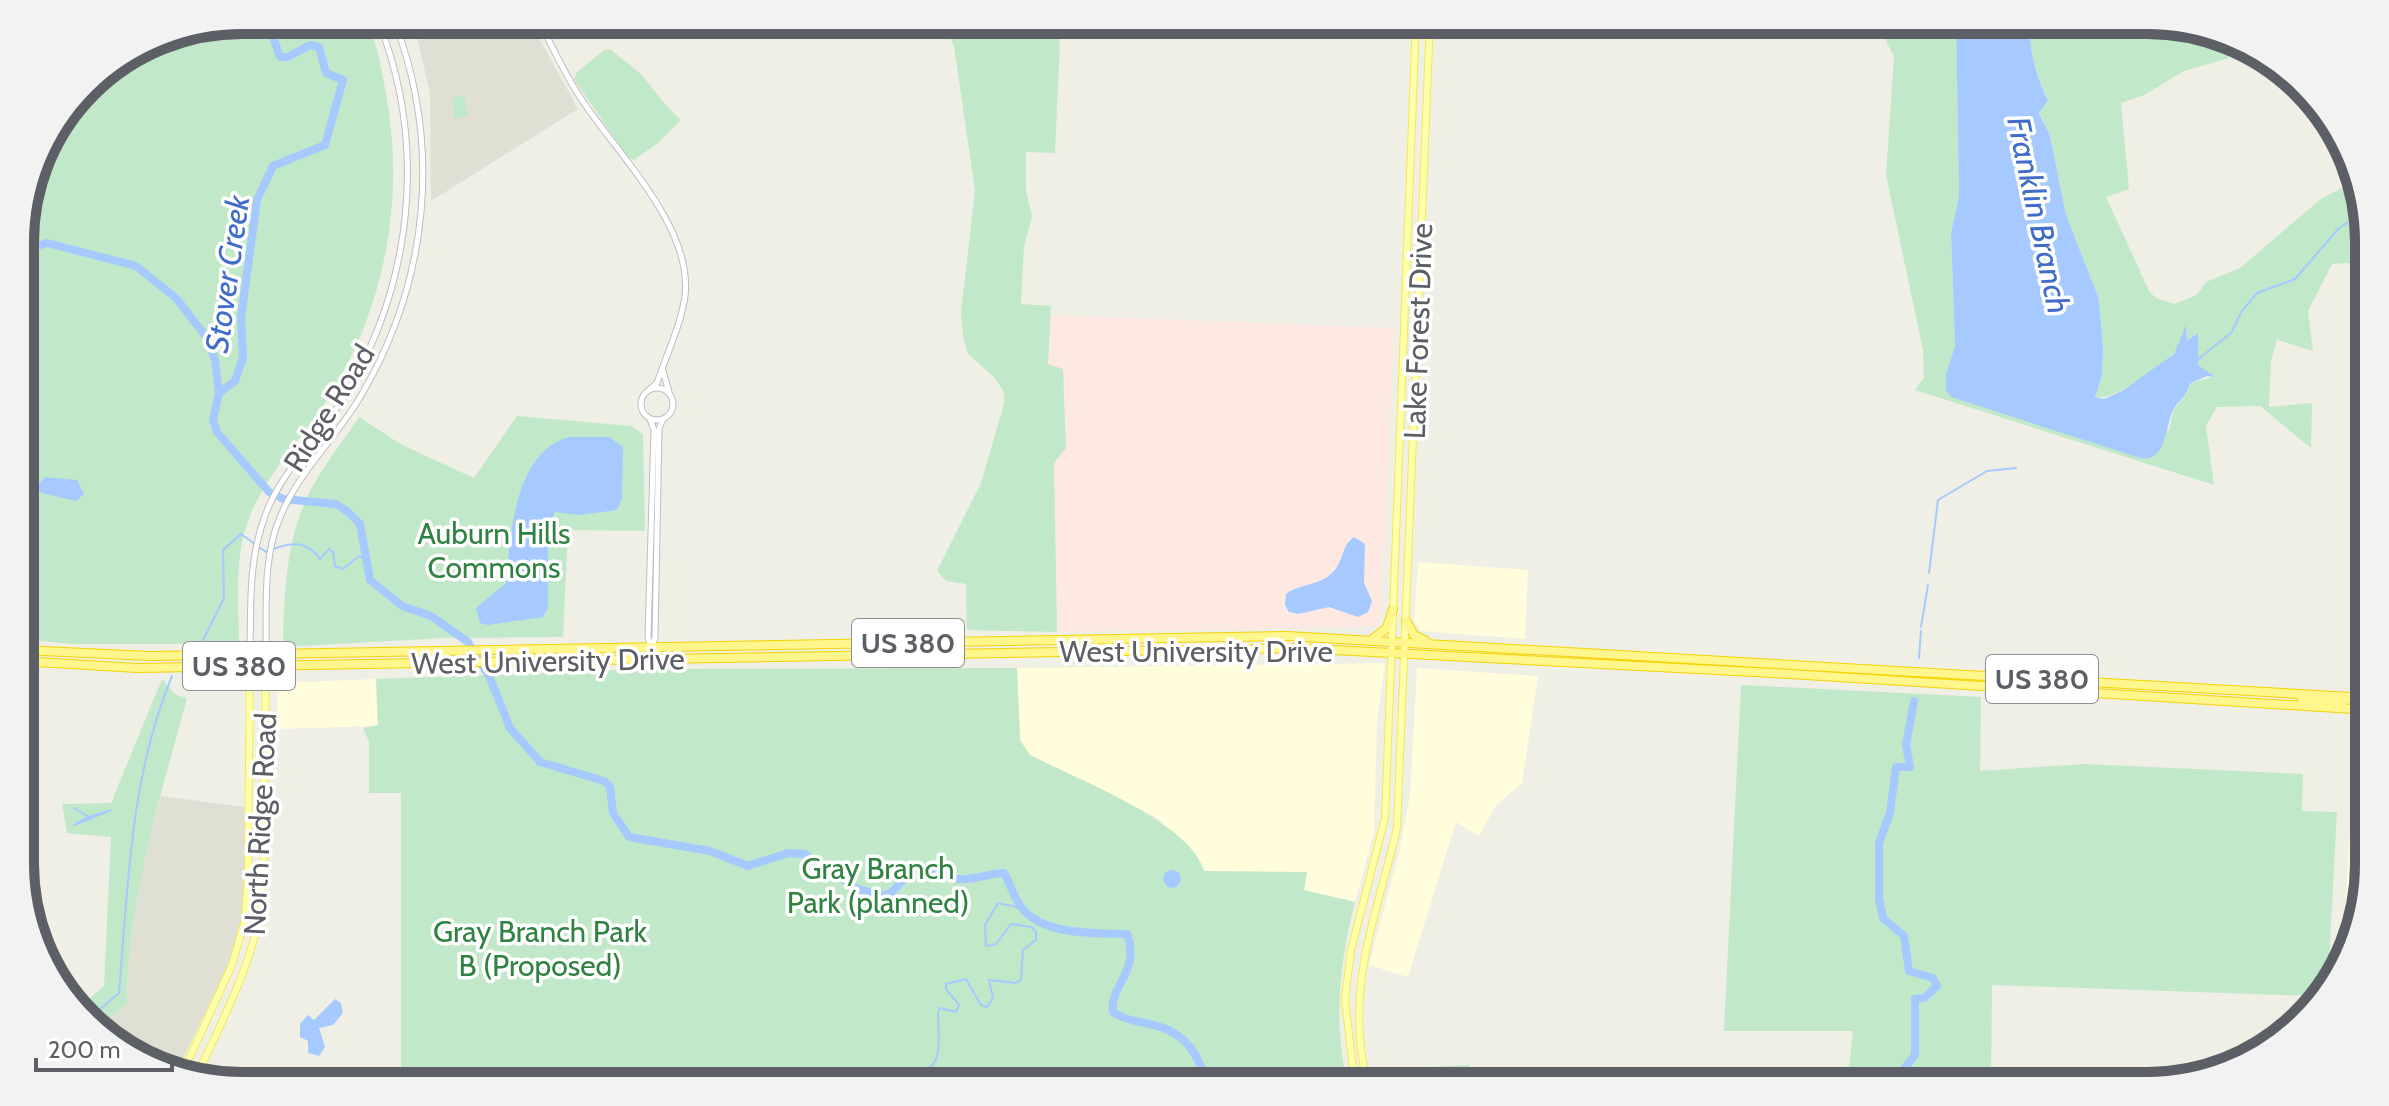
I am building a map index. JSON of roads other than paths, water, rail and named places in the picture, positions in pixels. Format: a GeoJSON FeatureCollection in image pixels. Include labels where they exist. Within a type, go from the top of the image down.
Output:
{"type":"FeatureCollection","features":[{"type":"Feature","properties":{"kind":"highway"},"geometry":{"type":"LineString","coordinates":[[1373,639],[1387,628],[1393,609]]}},
{"type":"Feature","properties":{"kind":"highway"},"geometry":{"type":"LineString","coordinates":[[1406,621],[1414,635],[1430,643]]}},
{"type":"Feature","properties":{"kind":"highway","name":"West University Drive"},"geometry":{"type":"LineString","coordinates":[[34,653],[266,654],[1287,636],[2355,697]]}},
{"type":"Feature","properties":{"kind":"highway"},"geometry":{"type":"LineString","coordinates":[[1001,652],[1012,648],[1085,647],[1092,640]]}},
{"type":"Feature","properties":{"kind":"highway"},"geometry":{"type":"LineString","coordinates":[[651,647],[651,659]]}},
{"type":"Feature","properties":{"kind":"highway","name":"West University Drive"},"geometry":{"type":"LineString","coordinates":[[34,662],[117,668],[1295,648],[2355,709]]}},
{"type":"Feature","properties":{"kind":"highway"},"geometry":{"type":"LineString","coordinates":[[1513,659],[1514,648]]}},
{"type":"Feature","properties":{"kind":"highway"},"geometry":{"type":"LineString","coordinates":[[2179,698],[2182,687]]}},
{"type":"Feature","properties":{"kind":"highway"},"geometry":{"type":"LineString","coordinates":[[2244,702],[2274,699],[2342,702],[2352,697]]}},
{"type":"Feature","properties":{"kind":"main road","name":"Lake Forest Drive"},"geometry":{"type":"LineString","coordinates":[[1353,1072],[1345,999],[1351,950],[1385,818],[1415,34]]}},
{"type":"Feature","properties":{"kind":"main road","name":"Lake Forest Drive"},"geometry":{"type":"LineString","coordinates":[[1365,1072],[1357,1001],[1364,950],[1397,828],[1429,34]]}},
{"type":"Feature","properties":{"kind":"main road","name":"North Ridge Road"},"geometry":{"type":"LineString","coordinates":[[187,1064],[232,965],[245,920],[250,654]]}},
{"type":"Feature","properties":{"kind":"main road","name":"North Ridge Road"},"geometry":{"type":"LineString","coordinates":[[200,1068],[248,965],[259,923],[266,654]]}},
{"type":"Feature","properties":{"kind":"main road"},"geometry":{"type":"LineString","coordinates":[[1387,769],[1400,770]]}},
{"type":"Feature","properties":{"kind":"main road"},"geometry":{"type":"LineString","coordinates":[[249,786],[264,786]]}},
{"type":"Feature","properties":{"kind":"main road"},"geometry":{"type":"LineString","coordinates":[[1372,874],[1384,877]]}},
{"type":"Feature","properties":{"kind":"main road"},"geometry":{"type":"LineString","coordinates":[[245,920],[259,923]]}},
{"type":"Feature","properties":{"kind":"street","name":"Ridge Road"},"geometry":{"type":"LineString","coordinates":[[250,654],[252,565],[268,507],[341,402],[370,348],[398,267],[405,226],[407,179],[403,115],[391,55],[383,34]]}},
{"type":"Feature","properties":{"kind":"street","name":"Ridge Road"},"geometry":{"type":"LineString","coordinates":[[266,654],[268,568],[281,514],[354,407],[390,342],[413,271],[420,228],[422,129],[413,76],[399,34]]}},
{"type":"Feature","properties":{"kind":"street"},"geometry":{"type":"LineString","coordinates":[[547,34],[581,98],[655,203],[678,246],[685,295],[657,383],[641,404],[654,430],[648,637],[651,647]]}},
{"type":"Feature","properties":{"kind":"street"},"geometry":{"type":"LineString","coordinates":[[405,226],[420,228]]}},
{"type":"Feature","properties":{"kind":"street"},"geometry":{"type":"LineString","coordinates":[[651,647],[655,638],[659,429],[674,407],[663,366]]}},
{"type":"Feature","properties":{"kind":"street"},"geometry":{"type":"LineString","coordinates":[[650,389],[659,387],[669,392]]}},
{"type":"Feature","properties":{"kind":"street"},"geometry":{"type":"LineString","coordinates":[[650,419],[663,419]]}},
{"type":"Feature","properties":{"kind":"water"},"geometry":{"type":"Polygon","coordinates":[[[1956,34],[2030,34],[2034,63],[2048,100],[2039,113],[2050,136],[2066,215],[2099,299],[2102,376],[2095,397],[2104,399],[2122,391],[2174,354],[2186,325],[2187,341],[2198,333],[2198,365],[2215,377],[2207,376],[2189,384],[2187,392],[2172,412],[2159,451],[2153,456],[2137,457],[1951,397],[1946,390],[1946,374],[1955,346],[1951,233],[1959,195],[1956,34]]]}},
{"type":"Feature","properties":{"kind":"water"},"geometry":{"type":"Polygon","coordinates":[[[569,437],[609,437],[623,447],[622,499],[617,510],[579,515],[555,512],[548,528],[548,608],[543,617],[488,625],[480,623],[476,608],[506,583],[513,521],[526,478],[537,460],[551,446],[569,437]]]}},
{"type":"Feature","properties":{"kind":"water"},"geometry":{"type":"Polygon","coordinates":[[[45,477],[77,480],[84,494],[76,501],[42,493],[36,487],[45,477]]]}},
{"type":"Feature","properties":{"kind":"water"},"geometry":{"type":"Polygon","coordinates":[[[1354,537],[1365,544],[1364,583],[1372,601],[1368,612],[1358,617],[1329,607],[1298,614],[1289,612],[1285,605],[1286,594],[1329,576],[1354,537]]]}},
{"type":"Feature","properties":{"kind":"water"},"geometry":{"type":"Polygon","coordinates":[[[1172,870],[1181,879],[1172,888],[1163,879],[1172,870]]]}},
{"type":"Feature","properties":{"kind":"water"},"geometry":{"type":"Polygon","coordinates":[[[335,999],[341,1003],[343,1013],[333,1025],[319,1028],[325,1047],[319,1056],[308,1053],[308,1041],[300,1037],[300,1024],[308,1015],[314,1020],[335,999]]]}},
{"type":"Feature","properties":{"kind":"waterway","name":"Stover Creek"},"geometry":{"type":"LineString","coordinates":[[219,393],[235,381],[243,357],[241,318],[257,200],[273,166],[325,145],[343,80],[326,73],[319,47],[310,45],[288,57],[280,57],[272,34]]}},
{"type":"Feature","properties":{"kind":"waterway"},"geometry":{"type":"LineString","coordinates":[[2196,361],[2231,333],[2242,311],[2257,293],[2295,279],[2339,228],[2353,219]]}},
{"type":"Feature","properties":{"kind":"waterway"},"geometry":{"type":"LineString","coordinates":[[34,247],[47,243],[136,266],[176,298],[207,338],[215,360],[219,393],[213,420],[217,432],[269,492],[283,499],[336,504],[348,512],[360,524],[370,580],[402,606],[431,616],[468,642],[490,678],[510,728],[540,762],[604,781],[610,787],[613,813],[629,837],[710,851],[748,866],[788,853],[805,854],[856,888],[881,896],[891,893],[915,867],[958,879],[1004,873],[1021,907],[1042,923],[1085,933],[1127,934],[1130,958],[1115,994],[1113,1012],[1126,1019],[1173,1032],[1182,1038],[1195,1054],[1203,1072]]}},
{"type":"Feature","properties":{"kind":"waterway","name":"Franklin Branch"},"geometry":{"type":"LineString","coordinates":[[1929,573],[1938,500],[1987,471],[2016,468]]}},
{"type":"Feature","properties":{"kind":"waterway"},"geometry":{"type":"LineString","coordinates":[[199,648],[224,598],[223,550],[241,534],[266,552],[295,544],[308,548],[320,559],[329,549],[333,552],[335,566],[343,569],[359,556],[364,559]]}},
{"type":"Feature","properties":{"kind":"waterway","name":"Franklin Branch"},"geometry":{"type":"LineString","coordinates":[[1921,627],[1928,585]]}},
{"type":"Feature","properties":{"kind":"waterway","name":"Franklin Branch"},"geometry":{"type":"LineString","coordinates":[[1919,658],[1921,631]]}},
{"type":"Feature","properties":{"kind":"waterway"},"geometry":{"type":"LineString","coordinates":[[97,1012],[119,993],[139,792],[158,714],[172,676]]}},
{"type":"Feature","properties":{"kind":"waterway","name":"Franklin Branch"},"geometry":{"type":"LineString","coordinates":[[1901,1072],[1915,1055],[1915,999],[1924,998],[1937,986],[1933,978],[1909,971],[1904,936],[1883,918],[1879,899],[1879,843],[1890,813],[1896,767],[1910,767],[1906,745],[1914,701]]}},
{"type":"Feature","properties":{"kind":"waterway"},"geometry":{"type":"LineString","coordinates":[[74,808],[89,817],[111,810],[74,825],[89,817]]}},
{"type":"Feature","properties":{"kind":"waterway"},"geometry":{"type":"LineString","coordinates":[[924,1072],[938,1055],[940,1008],[956,1012],[959,1005],[946,989],[946,984],[966,979],[981,1005],[987,1007],[993,998],[989,980],[1016,983],[1021,980],[1023,950],[1036,940],[1036,932],[1031,927],[1011,924],[996,944],[986,946],[985,925],[998,903],[1022,908]]}},
{"type":"Feature","properties":{"kind":"park label","name":"Auburn Hills Commons"},"geometry":{"type":"Point","coordinates":[494,550]}},
{"type":"Feature","properties":{"kind":"park label","name":"Gray Branch Park (planned)"},"geometry":{"type":"Point","coordinates":[878,885]}},
{"type":"Feature","properties":{"kind":"park label","name":"Gray Branch Park B (Proposed)"},"geometry":{"type":"Point","coordinates":[540,948]}}]}
